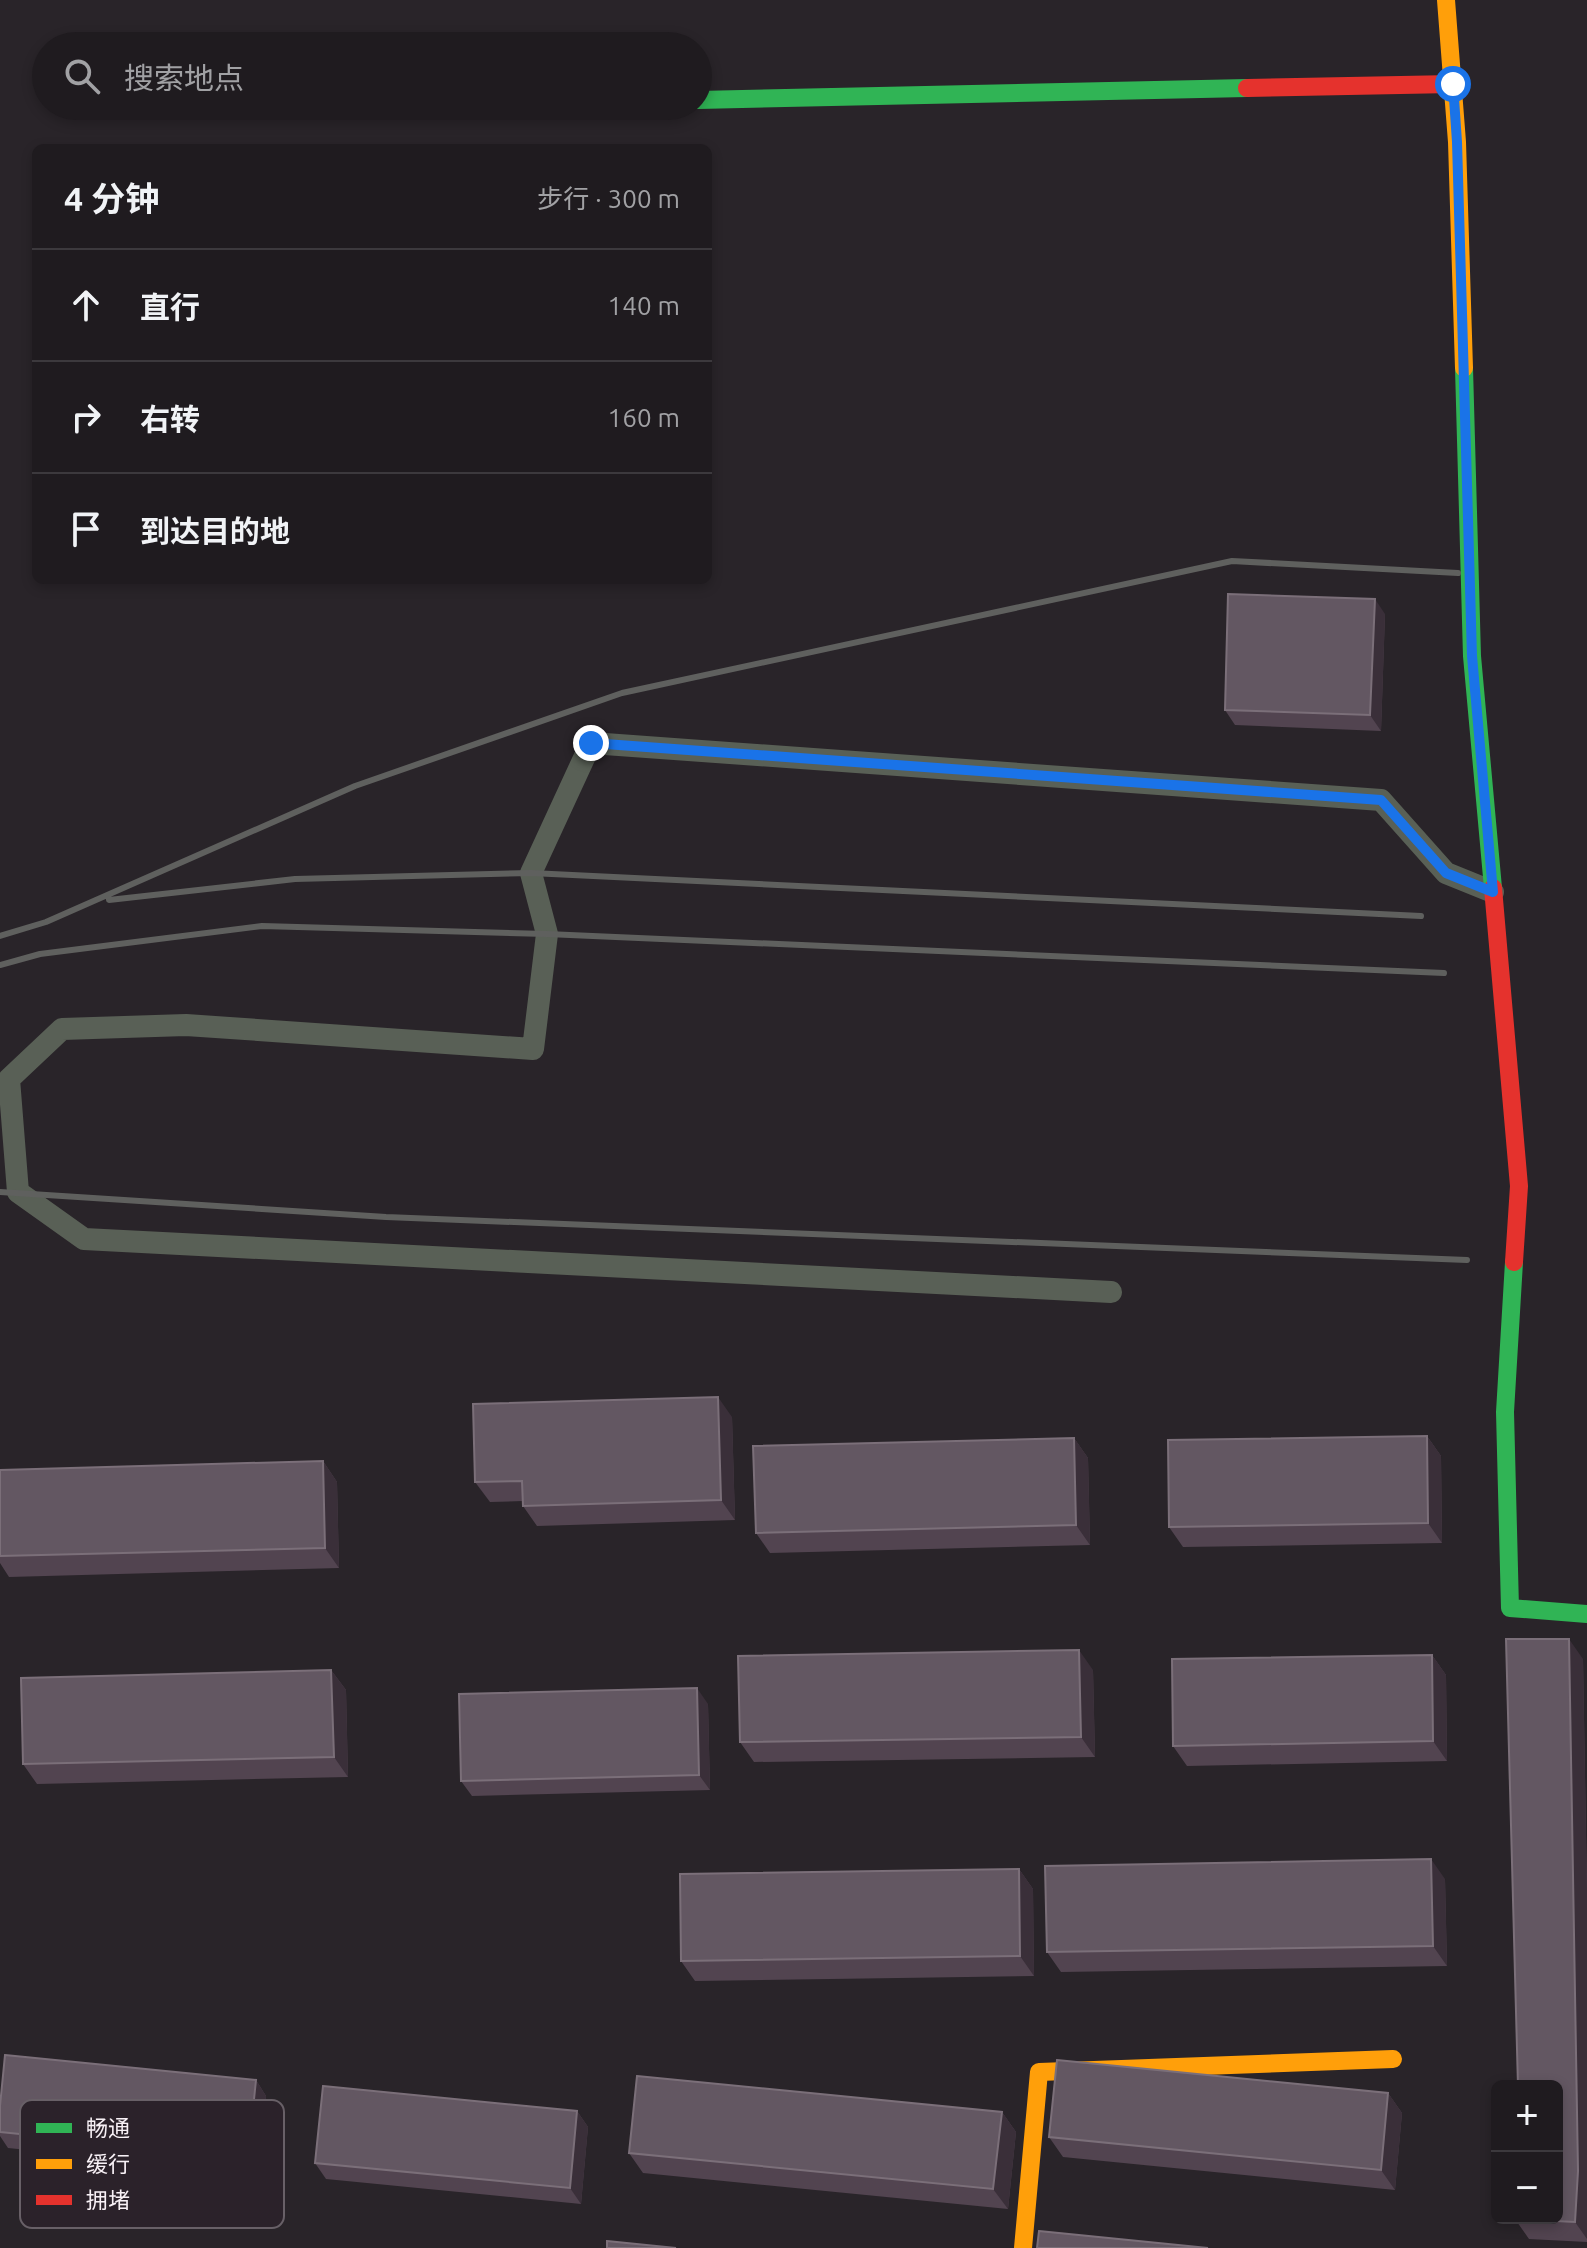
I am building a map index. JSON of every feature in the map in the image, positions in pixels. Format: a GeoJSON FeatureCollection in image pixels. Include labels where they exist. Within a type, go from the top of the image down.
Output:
{"type":"FeatureCollection","features":[{"type":"Feature","properties":{"kind":"street"},"geometry":{"type":"LineString","coordinates":[[1446,0],[1457,142],[1472,656],[1519,1186],[1505,1412],[1510,1608],[1587,1614]]}},
{"type":"Feature","properties":{"kind":"street"},"geometry":{"type":"LineString","coordinates":[[712,100],[1453,84]]}},
{"type":"Feature","properties":{"kind":"street"},"geometry":{"type":"LineString","coordinates":[[1023,2248],[1039,2072],[1393,2059]]}},
{"type":"Feature","properties":{"kind":"lane"},"geometry":{"type":"LineString","coordinates":[[1111,1292],[84,1239],[18,1192],[9,1079],[62,1029],[186,1025],[533,1049],[547,934],[531,873],[591,743],[1381,800],[1446,873],[1493,892]]}},
{"type":"Feature","properties":{"kind":"building"},"geometry":{"type":"Polygon","coordinates":[[[1228,594],[1375,599],[1370,715],[1225,710],[1228,594]]]}},
{"type":"Feature","properties":{"kind":"building"},"geometry":{"type":"Polygon","coordinates":[[[718,1397],[721,1500],[523,1506],[522,1481],[475,1482],[473,1404],[718,1397]]]}},
{"type":"Feature","properties":{"kind":"building"},"geometry":{"type":"Polygon","coordinates":[[[1427,1436],[1428,1523],[1169,1527],[1168,1440],[1427,1436]]]}},
{"type":"Feature","properties":{"kind":"building"},"geometry":{"type":"Polygon","coordinates":[[[1074,1438],[1076,1525],[756,1533],[753,1446],[1074,1438]]]}},
{"type":"Feature","properties":{"kind":"building"},"geometry":{"type":"Polygon","coordinates":[[[323,1461],[325,1548],[0,1556],[0,1470],[323,1461]]]}},
{"type":"Feature","properties":{"kind":"building"},"geometry":{"type":"Polygon","coordinates":[[[1506,1639],[1569,1639],[1578,2171],[1575,2222],[1563,2221],[1563,2080],[1518,2080],[1506,1639]]]}},
{"type":"Feature","properties":{"kind":"building"},"geometry":{"type":"Polygon","coordinates":[[[1079,1650],[1081,1737],[740,1742],[738,1656],[1079,1650]]]}},
{"type":"Feature","properties":{"kind":"building"},"geometry":{"type":"Polygon","coordinates":[[[1432,1655],[1433,1741],[1173,1746],[1172,1659],[1432,1655]]]}},
{"type":"Feature","properties":{"kind":"building"},"geometry":{"type":"Polygon","coordinates":[[[331,1670],[334,1757],[23,1764],[21,1678],[331,1670]]]}},
{"type":"Feature","properties":{"kind":"building"},"geometry":{"type":"Polygon","coordinates":[[[697,1688],[699,1775],[461,1781],[459,1694],[697,1688]]]}},
{"type":"Feature","properties":{"kind":"building"},"geometry":{"type":"Polygon","coordinates":[[[1431,1859],[1433,1946],[1047,1952],[1045,1866],[1431,1859]]]}},
{"type":"Feature","properties":{"kind":"building"},"geometry":{"type":"Polygon","coordinates":[[[1019,1869],[1020,1956],[681,1961],[680,1874],[1019,1869]]]}},
{"type":"Feature","properties":{"kind":"building"},"geometry":{"type":"Polygon","coordinates":[[[5,2055],[256,2080],[254,2100],[20,2100],[20,2134],[0,2132],[5,2055]]]}},
{"type":"Feature","properties":{"kind":"building"},"geometry":{"type":"Polygon","coordinates":[[[1057,2060],[1388,2093],[1381,2170],[1049,2137],[1057,2060]]]}},
{"type":"Feature","properties":{"kind":"building"},"geometry":{"type":"Polygon","coordinates":[[[637,2076],[1002,2112],[993,2189],[629,2153],[637,2076]]]}},
{"type":"Feature","properties":{"kind":"building"},"geometry":{"type":"Polygon","coordinates":[[[323,2086],[577,2111],[570,2188],[315,2163],[323,2086]]]}},
{"type":"Feature","properties":{"kind":"building"},"geometry":{"type":"Polygon","coordinates":[[[1039,2231],[1208,2248],[1037,2248],[1039,2231]]]}},
{"type":"Feature","properties":{"kind":"building"},"geometry":{"type":"Polygon","coordinates":[[[607,2241],[676,2248],[607,2248],[607,2241]]]}},
{"type":"Feature","properties":{"kind":"railway"},"geometry":{"type":"LineString","coordinates":[[0,936],[46,922],[355,786],[622,693],[1232,561],[1458,573]]}},
{"type":"Feature","properties":{"kind":"railway"},"geometry":{"type":"LineString","coordinates":[[109,900],[295,879],[531,873],[1421,916]]}},
{"type":"Feature","properties":{"kind":"railway"},"geometry":{"type":"LineString","coordinates":[[0,965],[40,954],[262,926],[547,934],[1444,973]]}},
{"type":"Feature","properties":{"kind":"railway"},"geometry":{"type":"LineString","coordinates":[[0,1192],[386,1217],[1467,1260]]}},
{"type":"Feature","properties":{"kind":"traffic: fast"},"geometry":{"type":"LineString","coordinates":[[712,100],[1247,88]]}},
{"type":"Feature","properties":{"kind":"traffic: fast"},"geometry":{"type":"LineString","coordinates":[[1464,368],[1472,656],[1493,888]]}},
{"type":"Feature","properties":{"kind":"traffic: fast"},"geometry":{"type":"LineString","coordinates":[[1514,1262],[1505,1412],[1510,1608],[1587,1614]]}},
{"type":"Feature","properties":{"kind":"traffic: slow"},"geometry":{"type":"LineString","coordinates":[[1446,0],[1457,142],[1464,368]]}},
{"type":"Feature","properties":{"kind":"traffic: slow"},"geometry":{"type":"LineString","coordinates":[[1023,2248],[1039,2072],[1393,2059]]}},
{"type":"Feature","properties":{"kind":"traffic: jam"},"geometry":{"type":"LineString","coordinates":[[1247,88],[1453,84]]}},
{"type":"Feature","properties":{"kind":"traffic: jam"},"geometry":{"type":"LineString","coordinates":[[1493,888],[1519,1186],[1514,1262]]}},
{"type":"Feature","properties":{"kind":"route"},"geometry":{"type":"LineString","coordinates":[[591,743],[1381,800],[1446,873],[1493,892],[1472,656],[1453,84]]}}]}
